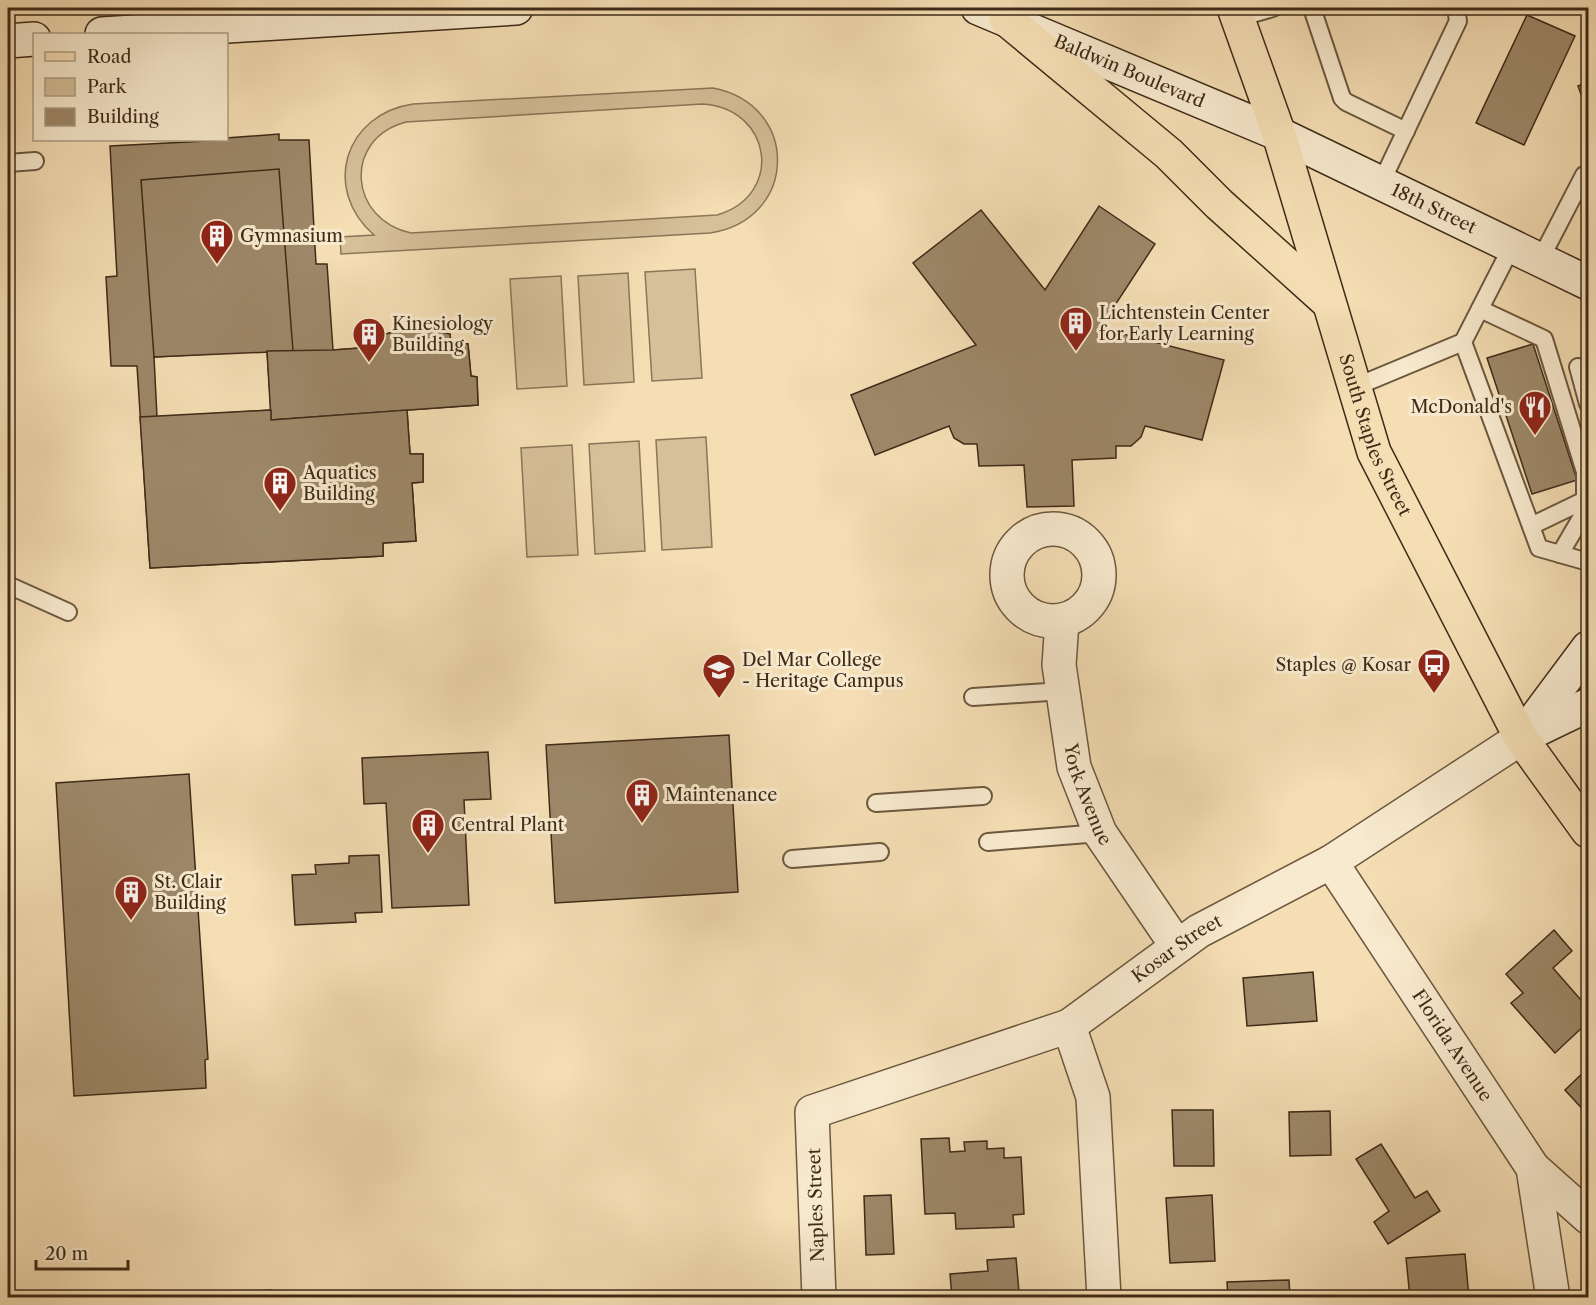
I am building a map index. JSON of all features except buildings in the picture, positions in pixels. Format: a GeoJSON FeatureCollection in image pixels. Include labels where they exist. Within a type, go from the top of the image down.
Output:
{"type":"FeatureCollection","features":[{"type":"Feature","properties":{"kind":"main road"},"geometry":{"type":"LineString","coordinates":[[992,13],[1169,154],[1219,204],[1328,302]]}},
{"type":"Feature","properties":{"kind":"main road","name":"South Staples Street"},"geometry":{"type":"LineString","coordinates":[[1236,13],[1279,134],[1374,452],[1521,738],[1588,831]]}},
{"type":"Feature","properties":{"kind":"street"},"geometry":{"type":"LineString","coordinates":[[118,33],[516,8]]}},
{"type":"Feature","properties":{"kind":"street","name":"Baldwin Boulevard"},"geometry":{"type":"LineString","coordinates":[[992,13],[1279,134]]}},
{"type":"Feature","properties":{"kind":"street"},"geometry":{"type":"LineString","coordinates":[[8,41],[33,39]]}},
{"type":"Feature","properties":{"kind":"street","name":"18th Street"},"geometry":{"type":"LineString","coordinates":[[1279,134],[1588,283]]}},
{"type":"Feature","properties":{"kind":"street","name":"York Avenue"},"geometry":{"type":"LineString","coordinates":[[1062,621],[1059,665],[1074,767],[1100,833],[1177,946]]}},
{"type":"Feature","properties":{"kind":"street"},"geometry":{"type":"LineString","coordinates":[[1521,738],[1588,648]]}},
{"type":"Feature","properties":{"kind":"street"},"geometry":{"type":"LineString","coordinates":[[1521,738],[1588,705]]}},
{"type":"Feature","properties":{"kind":"street","name":"Kosar Street"},"geometry":{"type":"LineString","coordinates":[[812,1112],[1069,1026],[1199,931],[1331,862],[1521,738]]}},
{"type":"Feature","properties":{"kind":"street","name":"Florida Avenue"},"geometry":{"type":"LineString","coordinates":[[1331,862],[1533,1168],[1588,1217]]}},
{"type":"Feature","properties":{"kind":"street"},"geometry":{"type":"LineString","coordinates":[[1069,1026],[1093,1097],[1104,1298]]}},
{"type":"Feature","properties":{"kind":"street","name":"Naples Street"},"geometry":{"type":"LineString","coordinates":[[812,1112],[819,1298]]}},
{"type":"Feature","properties":{"kind":"street"},"geometry":{"type":"LineString","coordinates":[[1533,1168],[1553,1298]]}},
{"type":"Feature","properties":{"kind":"lane"},"geometry":{"type":"LineString","coordinates":[[1236,13],[1273,8]]}},
{"type":"Feature","properties":{"kind":"lane"},"geometry":{"type":"LineString","coordinates":[[1312,8],[1342,98],[1406,131]]}},
{"type":"Feature","properties":{"kind":"lane"},"geometry":{"type":"LineString","coordinates":[[1381,183],[1458,21],[1456,8]]}},
{"type":"Feature","properties":{"kind":"lane"},"geometry":{"type":"LineString","coordinates":[[8,163],[35,161]]}},
{"type":"Feature","properties":{"kind":"lane"},"geometry":{"type":"LineString","coordinates":[[1355,387],[1463,342],[1480,309],[1526,253],[1584,175],[1588,177]]}},
{"type":"Feature","properties":{"kind":"lane"},"geometry":{"type":"LineString","coordinates":[[1480,309],[1544,339],[1585,472],[1584,500],[1531,526]]}},
{"type":"Feature","properties":{"kind":"lane"},"geometry":{"type":"LineString","coordinates":[[1463,342],[1539,548],[1588,562]]}},
{"type":"Feature","properties":{"kind":"lane"},"geometry":{"type":"LineString","coordinates":[[1578,367],[1588,404]]}},
{"type":"Feature","properties":{"kind":"lane"},"geometry":{"type":"LineString","coordinates":[[1560,554],[1588,506]]}},
{"type":"Feature","properties":{"kind":"lane"},"geometry":{"type":"LineString","coordinates":[[8,585],[68,612]]}},
{"type":"Feature","properties":{"kind":"lane"},"geometry":{"type":"LineString","coordinates":[[974,697],[1063,691]]}},
{"type":"Feature","properties":{"kind":"lane"},"geometry":{"type":"LineString","coordinates":[[876,803],[983,796]]}},
{"type":"Feature","properties":{"kind":"lane"},"geometry":{"type":"LineString","coordinates":[[988,842],[1100,833]]}},
{"type":"Feature","properties":{"kind":"lane"},"geometry":{"type":"LineString","coordinates":[[792,859],[880,852]]}},
{"type":"Feature","properties":{"kind":"green space"},"geometry":{"type":"Polygon","coordinates":[[[713,88],[742,99],[762,116],[774,138],[778,162],[773,186],[760,207],[739,224],[710,233],[341,254],[340,237],[374,235],[358,217],[348,197],[345,176],[348,156],[357,138],[371,122],[390,111],[413,104],[713,88]],[[702,104],[406,122],[385,131],[371,145],[363,161],[361,179],[365,197],[375,213],[390,225],[411,233],[717,215],[739,205],[753,190],[760,173],[761,154],[756,136],[744,120],[726,109],[702,104]]]}},
{"type":"Feature","properties":{"kind":"green space"},"geometry":{"type":"Polygon","coordinates":[[[695,269],[702,378],[652,381],[645,272],[695,269]]]}},
{"type":"Feature","properties":{"kind":"green space"},"geometry":{"type":"Polygon","coordinates":[[[628,273],[634,382],[584,385],[578,276],[628,273]]]}},
{"type":"Feature","properties":{"kind":"green space"},"geometry":{"type":"Polygon","coordinates":[[[561,276],[567,386],[517,389],[510,279],[561,276]]]}},
{"type":"Feature","properties":{"kind":"green space"},"geometry":{"type":"Polygon","coordinates":[[[706,437],[712,547],[662,550],[656,440],[706,437]]]}},
{"type":"Feature","properties":{"kind":"green space"},"geometry":{"type":"Polygon","coordinates":[[[639,441],[645,551],[595,554],[589,444],[639,441]]]}},
{"type":"Feature","properties":{"kind":"green space"},"geometry":{"type":"Polygon","coordinates":[[[572,445],[578,555],[527,557],[521,448],[572,445]]]}},
{"type":"Feature","properties":{"kind":"place","name":"Gymnasium"},"geometry":{"type":"Point","coordinates":[217,265]}},
{"type":"Feature","properties":{"kind":"place","name":"Lichtenstein Center for Early Learning"},"geometry":{"type":"Point","coordinates":[1076,352]}},
{"type":"Feature","properties":{"kind":"place","name":"Kinesiology Building"},"geometry":{"type":"Point","coordinates":[369,363]}},
{"type":"Feature","properties":{"kind":"place","name":"McDonald's"},"geometry":{"type":"Point","coordinates":[1535,436]}},
{"type":"Feature","properties":{"kind":"place","name":"Aquatics Building"},"geometry":{"type":"Point","coordinates":[280,512]}},
{"type":"Feature","properties":{"kind":"place","name":"Staples @ Kosar"},"geometry":{"type":"Point","coordinates":[1434,694]}},
{"type":"Feature","properties":{"kind":"place","name":"Del Mar College - Heritage Campus"},"geometry":{"type":"Point","coordinates":[719,699]}},
{"type":"Feature","properties":{"kind":"place","name":"Maintenance"},"geometry":{"type":"Point","coordinates":[642,824]}},
{"type":"Feature","properties":{"kind":"place","name":"Central Plant"},"geometry":{"type":"Point","coordinates":[428,854]}},
{"type":"Feature","properties":{"kind":"place","name":"St. Clair Building"},"geometry":{"type":"Point","coordinates":[131,921]}}]}
